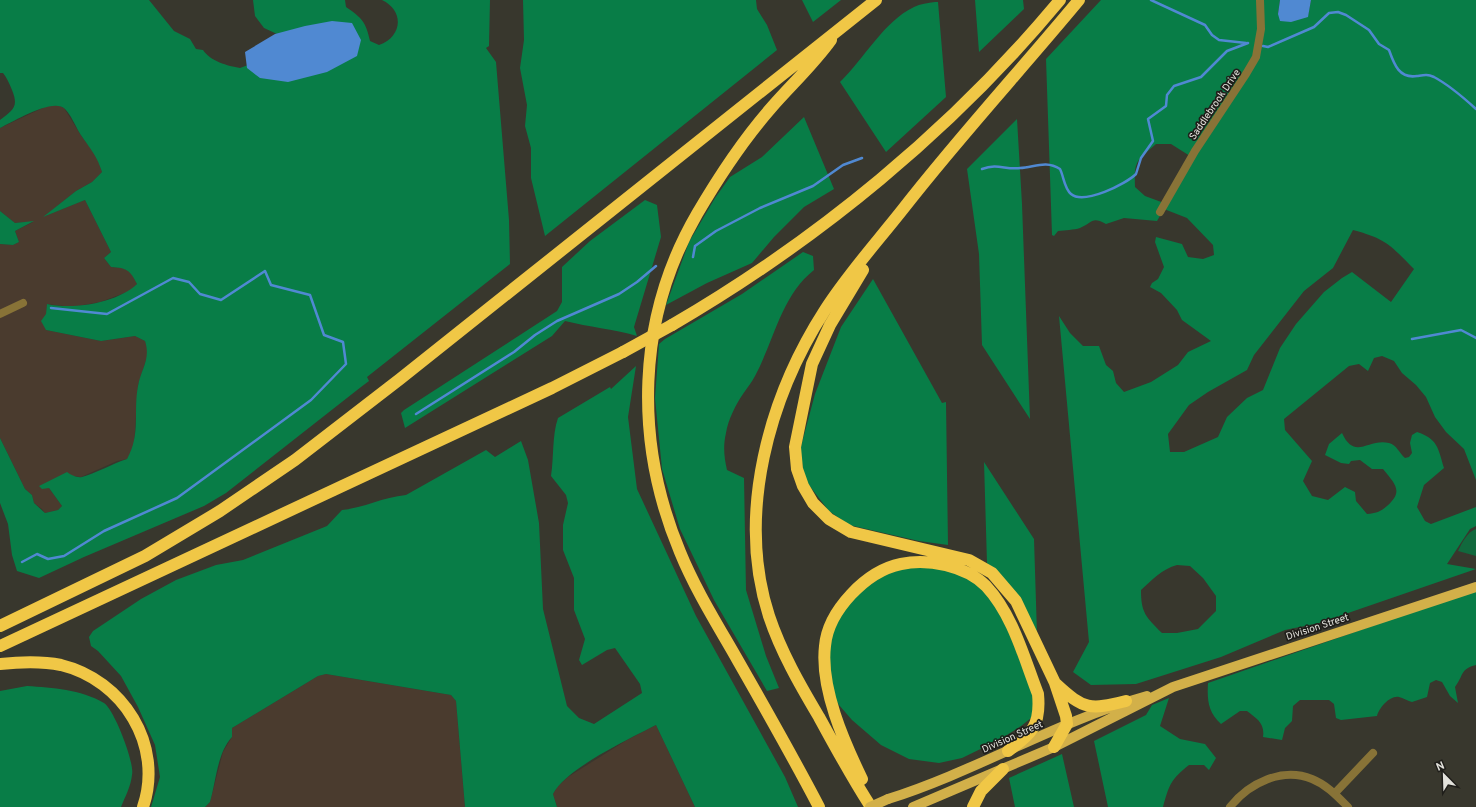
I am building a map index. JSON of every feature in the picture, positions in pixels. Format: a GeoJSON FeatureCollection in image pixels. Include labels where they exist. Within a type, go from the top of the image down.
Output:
{"type":"FeatureCollection","features":[{"type":"Feature","properties":{"kind":"highway"},"geometry":{"type":"LineString","coordinates":[[0,626],[145,556],[220,511],[295,460],[400,379],[809,51],[835,34],[876,0]]}},
{"type":"Feature","properties":{"kind":"highway"},"geometry":{"type":"LineString","coordinates":[[0,646],[552,388],[672,325],[783,254],[889,172],[976,91],[1060,0]]}},
{"type":"Feature","properties":{"kind":"highway"},"geometry":{"type":"LineString","coordinates":[[870,807],[796,678],[782,649],[769,616],[760,572],[757,514],[760,478],[767,442],[780,400],[798,358],[811,332],[835,296],[956,143],[1079,0]]}},
{"type":"Feature","properties":{"kind":"highway"},"geometry":{"type":"LineString","coordinates":[[818,807],[699,592],[680,552],[664,509],[654,465],[649,435],[647,390],[650,346],[660,302],[673,263],[688,229],[745,141],[770,109],[818,58],[835,34]]}},
{"type":"Feature","properties":{"kind":"highway"},"geometry":{"type":"LineString","coordinates":[[902,211],[836,313],[812,364],[794,447],[797,469],[803,486],[813,502],[829,519],[851,532],[969,560],[992,573],[1016,601],[1055,683],[1066,716],[1067,724],[1054,747]]}},
{"type":"Feature","properties":{"kind":"highway"},"geometry":{"type":"LineString","coordinates":[[875,807],[844,741],[833,708],[826,674],[824,646],[833,618],[847,598],[865,582],[885,570],[901,564],[941,564],[962,571],[984,584],[1004,609],[1038,694],[1040,708],[1038,720],[1033,729],[1008,752]]}},
{"type":"Feature","properties":{"kind":"highway"},"geometry":{"type":"LineString","coordinates":[[0,664],[35,662],[60,665],[85,674],[105,686],[116,696],[137,722],[146,750],[148,782],[143,807]]}},
{"type":"Feature","properties":{"kind":"highway"},"geometry":{"type":"LineString","coordinates":[[1055,683],[1076,700],[1091,707],[1099,708],[1126,701]]}},
{"type":"Feature","properties":{"kind":"highway"},"geometry":{"type":"LineString","coordinates":[[973,807],[981,791],[1003,769]]}},
{"type":"Feature","properties":{"kind":"main road","name":"Division Street"},"geometry":{"type":"LineString","coordinates":[[870,807],[888,799],[921,789],[1008,752],[1067,724],[1126,701],[1166,690],[1476,587]]}},
{"type":"Feature","properties":{"kind":"main road","name":"Division Street"},"geometry":{"type":"LineString","coordinates":[[913,807],[1054,747],[1166,690]]}},
{"type":"Feature","properties":{"kind":"street","name":"Saddlebrook Drive"},"geometry":{"type":"LineString","coordinates":[[1160,212],[1195,150],[1256,57],[1261,29],[1260,0]]}},
{"type":"Feature","properties":{"kind":"street"},"geometry":{"type":"LineString","coordinates":[[0,314],[23,303]]}},
{"type":"Feature","properties":{"kind":"street"},"geometry":{"type":"LineString","coordinates":[[1335,793],[1373,753]]}},
{"type":"Feature","properties":{"kind":"street"},"geometry":{"type":"LineString","coordinates":[[1230,807],[1250,788],[1267,779],[1282,775],[1297,775],[1312,779],[1335,793],[1348,807]]}},
{"type":"Feature","properties":{"kind":"shaded area"},"geometry":{"type":"Polygon","coordinates":[[[58,105],[64,108],[82,137],[97,156],[102,172],[92,182],[76,191],[45,216],[85,200],[111,252],[104,258],[111,267],[123,268],[131,272],[137,284],[130,291],[100,302],[72,307],[47,304],[46,330],[101,341],[135,336],[145,341],[149,351],[138,385],[134,446],[127,459],[117,461],[81,477],[74,476],[49,488],[62,506],[58,510],[45,513],[34,503],[32,495],[25,489],[0,438],[0,244],[13,245],[19,242],[15,231],[33,222],[15,223],[0,211],[0,128],[47,106],[58,105]]]}},
{"type":"Feature","properties":{"kind":"shaded area"},"geometry":{"type":"Polygon","coordinates":[[[326,674],[451,695],[456,701],[465,807],[205,807],[210,802],[223,752],[232,737],[232,728],[318,676],[326,674]]]}},
{"type":"Feature","properties":{"kind":"shaded area"},"geometry":{"type":"Polygon","coordinates":[[[656,725],[695,807],[557,807],[553,794],[557,787],[568,777],[627,740],[656,725]]]}},
{"type":"Feature","properties":{"kind":"green space"},"geometry":{"type":"Polygon","coordinates":[[[0,0],[149,0],[174,31],[190,39],[196,49],[203,50],[215,60],[240,68],[348,28],[338,22],[317,31],[277,34],[264,28],[255,16],[253,0],[345,0],[346,7],[356,14],[365,25],[370,41],[379,45],[387,41],[392,36],[398,24],[394,11],[382,0],[490,0],[489,46],[486,48],[496,62],[509,220],[510,264],[367,377],[369,381],[226,493],[204,506],[84,557],[39,578],[17,571],[12,555],[8,524],[0,503],[0,438],[25,489],[32,495],[34,503],[45,513],[58,510],[62,506],[49,488],[42,489],[39,486],[67,472],[74,476],[82,477],[127,459],[134,441],[138,386],[145,364],[147,347],[145,341],[135,336],[101,341],[46,330],[41,321],[46,314],[47,304],[69,306],[94,303],[118,296],[137,284],[130,273],[121,268],[111,267],[104,258],[111,252],[85,200],[43,217],[76,191],[92,182],[102,172],[95,155],[67,111],[59,106],[43,108],[0,128],[0,120],[14,108],[15,100],[7,79],[3,73],[0,73],[0,0]]]}},
{"type":"Feature","properties":{"kind":"green space"},"geometry":{"type":"Polygon","coordinates":[[[523,0],[756,0],[757,9],[767,25],[777,50],[545,236],[531,178],[531,148],[525,126],[527,105],[520,68],[524,40],[523,0]]]}},
{"type":"Feature","properties":{"kind":"green space"},"geometry":{"type":"Polygon","coordinates":[[[802,0],[841,0],[813,22],[802,0]]]}},
{"type":"Feature","properties":{"kind":"green space"},"geometry":{"type":"Polygon","coordinates":[[[975,0],[1023,0],[1024,9],[979,52],[975,0]]]}},
{"type":"Feature","properties":{"kind":"green space"},"geometry":{"type":"Polygon","coordinates":[[[1101,0],[1280,0],[1278,14],[1308,15],[1311,0],[1476,0],[1476,480],[1464,449],[1446,432],[1435,417],[1426,397],[1416,385],[1402,373],[1394,361],[1382,356],[1374,358],[1368,371],[1359,364],[1349,366],[1284,419],[1285,430],[1312,461],[1303,481],[1312,496],[1328,500],[1345,487],[1355,492],[1356,501],[1367,514],[1380,511],[1392,501],[1396,492],[1394,483],[1383,469],[1372,469],[1360,460],[1351,461],[1349,464],[1341,463],[1325,455],[1329,444],[1342,433],[1352,446],[1362,447],[1381,442],[1389,443],[1396,447],[1405,458],[1409,457],[1412,453],[1410,443],[1412,435],[1417,432],[1433,441],[1436,445],[1444,468],[1424,485],[1417,507],[1425,521],[1431,524],[1476,507],[1476,526],[1470,529],[1447,564],[1476,569],[1319,623],[1285,630],[1221,657],[1136,684],[1091,685],[1073,672],[1089,642],[1059,316],[1070,333],[1083,346],[1099,346],[1106,365],[1113,371],[1116,383],[1124,392],[1151,382],[1178,365],[1188,352],[1211,341],[1182,320],[1177,310],[1161,293],[1150,287],[1152,283],[1158,279],[1164,267],[1155,242],[1156,237],[1182,244],[1188,257],[1203,259],[1214,255],[1213,245],[1187,218],[1164,209],[1157,221],[1124,218],[1106,224],[1095,220],[1080,228],[1058,231],[1054,236],[1052,235],[1046,59],[1101,0]],[[1156,144],[1140,158],[1136,166],[1135,187],[1145,196],[1164,203],[1190,156],[1171,144],[1156,144]],[[1353,230],[1333,268],[1304,291],[1254,355],[1247,370],[1208,392],[1189,405],[1168,434],[1170,452],[1184,452],[1218,437],[1227,417],[1247,398],[1263,390],[1280,348],[1296,324],[1324,292],[1342,278],[1352,272],[1391,302],[1414,269],[1388,244],[1364,233],[1353,230]],[[1177,565],[1158,575],[1141,590],[1143,609],[1148,618],[1162,633],[1177,633],[1198,629],[1216,611],[1216,596],[1203,578],[1190,566],[1177,565]]]}},
{"type":"Feature","properties":{"kind":"green space"},"geometry":{"type":"Polygon","coordinates":[[[938,2],[946,97],[886,152],[840,82],[893,21],[914,7],[921,4],[938,2]]]}},
{"type":"Feature","properties":{"kind":"green space"},"geometry":{"type":"Polygon","coordinates":[[[804,117],[834,189],[804,207],[774,237],[752,263],[707,283],[666,305],[689,242],[715,198],[730,177],[762,157],[804,117]]]}},
{"type":"Feature","properties":{"kind":"green space"},"geometry":{"type":"Polygon","coordinates":[[[1017,119],[1022,204],[1030,419],[982,345],[979,254],[967,169],[1017,119]]]}},
{"type":"Feature","properties":{"kind":"green space"},"geometry":{"type":"Polygon","coordinates":[[[645,200],[657,205],[661,237],[634,327],[637,336],[565,321],[552,336],[405,428],[401,413],[404,410],[557,311],[562,302],[562,267],[590,241],[645,200]]]}},
{"type":"Feature","properties":{"kind":"green space"},"geometry":{"type":"Polygon","coordinates":[[[0,211],[15,223],[34,221],[15,231],[19,242],[13,245],[0,244],[0,211]]]}},
{"type":"Feature","properties":{"kind":"green space"},"geometry":{"type":"Polygon","coordinates":[[[803,252],[813,256],[814,270],[803,281],[786,306],[755,376],[740,398],[733,412],[724,442],[727,470],[744,478],[746,590],[766,656],[779,688],[767,691],[714,600],[680,529],[662,469],[655,398],[659,344],[742,294],[803,252]]]}},
{"type":"Feature","properties":{"kind":"green space"},"geometry":{"type":"Polygon","coordinates":[[[873,279],[942,403],[946,402],[948,545],[919,541],[849,525],[829,511],[805,480],[800,450],[815,394],[841,327],[873,279]]]}},
{"type":"Feature","properties":{"kind":"green space"},"geometry":{"type":"Polygon","coordinates":[[[636,366],[628,417],[637,489],[696,616],[785,777],[798,807],[695,807],[656,725],[600,755],[571,774],[560,784],[553,794],[557,807],[465,807],[456,701],[451,695],[326,674],[318,676],[232,728],[232,737],[220,759],[210,802],[205,807],[151,807],[160,777],[155,745],[138,707],[121,676],[98,651],[91,646],[89,637],[93,631],[141,599],[176,580],[216,565],[243,560],[327,526],[342,510],[406,495],[486,450],[495,457],[521,441],[528,460],[539,523],[543,609],[567,706],[579,718],[594,724],[642,693],[640,684],[615,648],[607,650],[582,665],[579,660],[585,639],[574,610],[574,578],[563,550],[563,525],[568,503],[566,495],[551,476],[555,432],[558,418],[610,387],[611,389],[636,366]]]}},
{"type":"Feature","properties":{"kind":"green space"},"geometry":{"type":"Polygon","coordinates":[[[984,462],[1034,539],[1037,634],[1004,581],[987,563],[984,462]]]}},
{"type":"Feature","properties":{"kind":"green space"},"geometry":{"type":"Polygon","coordinates":[[[1476,529],[1476,556],[1458,551],[1467,535],[1476,529]]]}},
{"type":"Feature","properties":{"kind":"green space"},"geometry":{"type":"Polygon","coordinates":[[[928,564],[969,576],[994,595],[1040,711],[1021,726],[999,740],[962,758],[939,763],[909,759],[881,745],[852,720],[839,705],[829,688],[822,659],[839,607],[891,570],[928,564]]]}},
{"type":"Feature","properties":{"kind":"green space"},"geometry":{"type":"Polygon","coordinates":[[[1476,590],[1476,665],[1467,668],[1455,687],[1458,703],[1450,696],[1442,682],[1436,680],[1430,683],[1427,697],[1412,702],[1399,697],[1392,698],[1382,706],[1377,716],[1341,720],[1336,718],[1334,704],[1329,700],[1300,700],[1293,706],[1292,721],[1285,728],[1282,740],[1263,737],[1263,728],[1260,722],[1247,711],[1240,711],[1221,724],[1213,715],[1208,700],[1208,683],[1476,590]]]}},
{"type":"Feature","properties":{"kind":"green space"},"geometry":{"type":"Polygon","coordinates":[[[27,686],[76,692],[95,698],[108,707],[123,737],[132,769],[128,791],[121,807],[0,807],[0,691],[27,686]]]}},
{"type":"Feature","properties":{"kind":"green space"},"geometry":{"type":"Polygon","coordinates":[[[1169,698],[1160,726],[1180,739],[1205,744],[1216,758],[1209,770],[1204,765],[1189,765],[1178,774],[1167,793],[1163,807],[1108,807],[1094,741],[1146,715],[1152,705],[1169,698]]]}},
{"type":"Feature","properties":{"kind":"green space"},"geometry":{"type":"Polygon","coordinates":[[[1062,754],[1074,807],[1015,807],[1009,778],[1062,754]]]}},
{"type":"Feature","properties":{"kind":"water"},"geometry":{"type":"Polygon","coordinates":[[[1280,0],[1311,0],[1308,17],[1291,22],[1280,21],[1278,14],[1280,0]]]}},
{"type":"Feature","properties":{"kind":"water"},"geometry":{"type":"Polygon","coordinates":[[[332,21],[352,23],[361,40],[357,56],[327,72],[288,82],[260,78],[247,68],[245,52],[275,34],[332,21]]]}},
{"type":"Feature","properties":{"kind":"waterway"},"geometry":{"type":"LineString","coordinates":[[1151,0],[1205,25],[1212,35],[1219,40],[1246,43]]}},
{"type":"Feature","properties":{"kind":"waterway"},"geometry":{"type":"LineString","coordinates":[[1263,46],[1268,47],[1314,27],[1329,13],[1338,12],[1346,15],[1369,30],[1379,44],[1389,50],[1395,65],[1402,73],[1411,76],[1429,75],[1434,77],[1451,88],[1476,109]]}},
{"type":"Feature","properties":{"kind":"waterway"},"geometry":{"type":"LineString","coordinates":[[982,169],[988,167],[1020,168],[1045,164],[1055,166],[1060,169],[1065,186],[1069,192],[1077,197],[1095,195],[1114,188],[1136,174],[1141,158],[1153,141],[1148,119],[1166,106],[1167,95],[1174,86],[1201,77],[1227,51],[1248,43]]}},
{"type":"Feature","properties":{"kind":"waterway"},"geometry":{"type":"LineString","coordinates":[[693,257],[695,246],[716,231],[760,208],[813,186],[843,165],[862,158]]}},
{"type":"Feature","properties":{"kind":"waterway"},"geometry":{"type":"LineString","coordinates":[[416,414],[514,352],[535,335],[557,321],[619,294],[637,282],[656,266]]}},
{"type":"Feature","properties":{"kind":"waterway"},"geometry":{"type":"LineString","coordinates":[[22,562],[37,554],[48,559],[64,556],[104,531],[177,498],[311,400],[346,364],[343,342],[324,335],[310,295],[271,285],[265,271],[221,300],[200,294],[189,282],[173,278],[107,314],[51,308]]}},
{"type":"Feature","properties":{"kind":"waterway"},"geometry":{"type":"LineString","coordinates":[[1412,339],[1461,330],[1476,338]]}}]}
